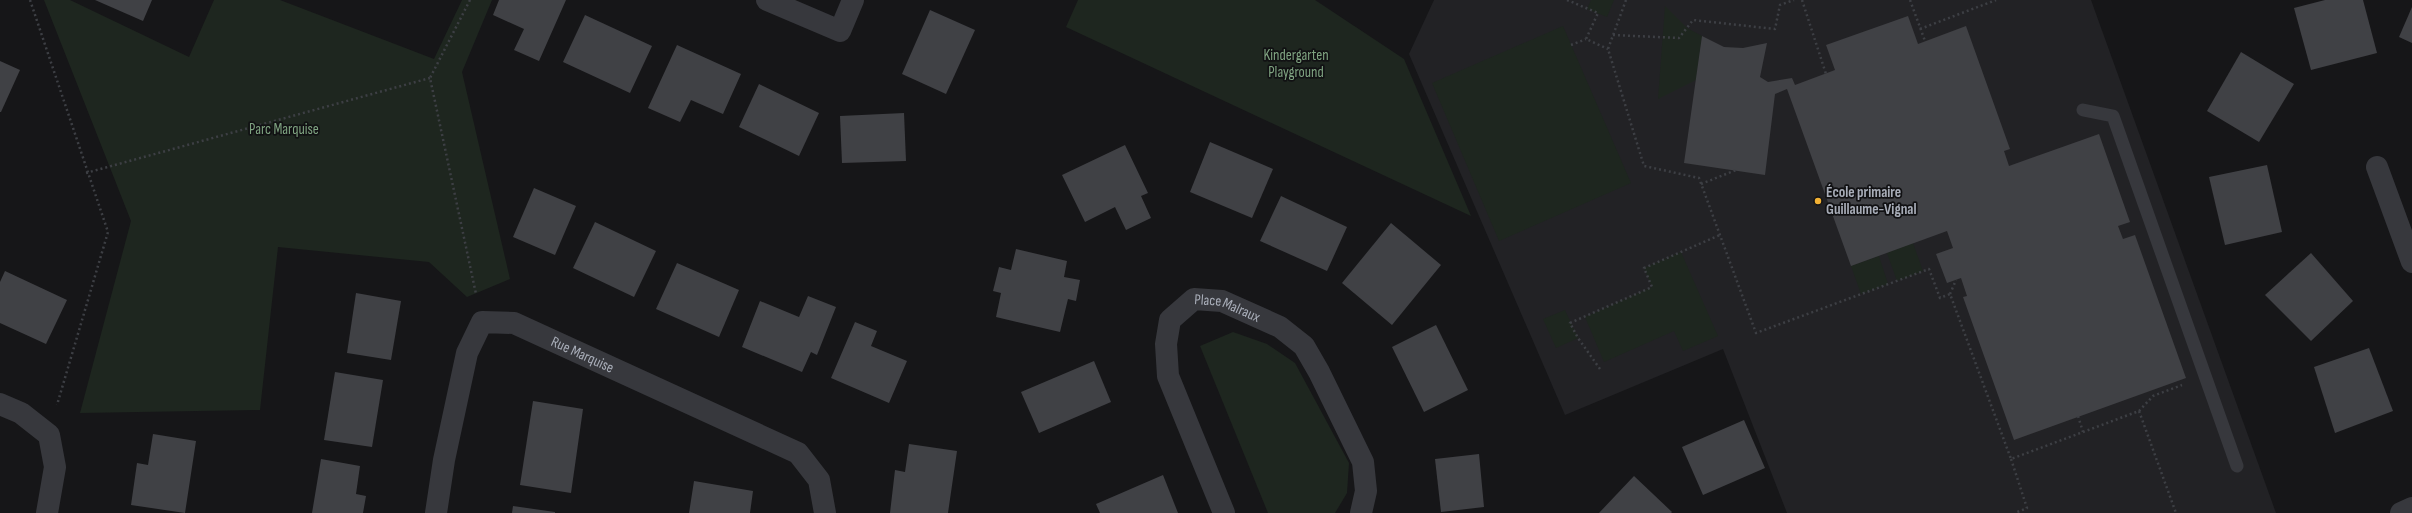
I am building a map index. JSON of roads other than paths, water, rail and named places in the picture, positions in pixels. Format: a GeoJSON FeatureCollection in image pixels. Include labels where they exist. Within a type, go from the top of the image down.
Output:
{"type":"FeatureCollection","features":[{"type":"Feature","properties":{"kind":"street"},"geometry":{"type":"LineString","coordinates":[[767,0],[840,31],[853,0]]}},
{"type":"Feature","properties":{"kind":"street"},"geometry":{"type":"LineString","coordinates":[[2378,167],[2412,262]]}},
{"type":"Feature","properties":{"kind":"street","name":"Place Malraux"},"geometry":{"type":"LineString","coordinates":[[1224,513],[1168,376],[1166,344],[1170,320],[1194,299],[1222,301],[1280,327],[1304,346],[1319,372],[1363,462],[1366,491],[1361,513]]}},
{"type":"Feature","properties":{"kind":"street","name":"Rue Marquise"},"geometry":{"type":"LineString","coordinates":[[436,513],[444,460],[467,353],[482,322],[514,323],[798,452],[819,480],[825,513]]}},
{"type":"Feature","properties":{"kind":"street"},"geometry":{"type":"LineString","coordinates":[[0,404],[21,414],[49,435],[55,467],[48,513]]}},
{"type":"Feature","properties":{"kind":"street"},"geometry":{"type":"LineString","coordinates":[[2401,513],[2412,508]]}},
{"type":"Feature","properties":{"kind":"lane"},"geometry":{"type":"LineString","coordinates":[[2083,110],[2113,116],[2237,466]]}},
{"type":"Feature","properties":{"kind":"place","name":"École primaire Guillaume-Vignal"},"geometry":{"type":"Point","coordinates":[1818,201]}},
{"type":"Feature","properties":{"kind":"park label","name":"Kindergarten Playground"},"geometry":{"type":"Point","coordinates":[1296,64]}},
{"type":"Feature","properties":{"kind":"park label","name":"Parc Marquise"},"geometry":{"type":"Point","coordinates":[284,129]}}]}
